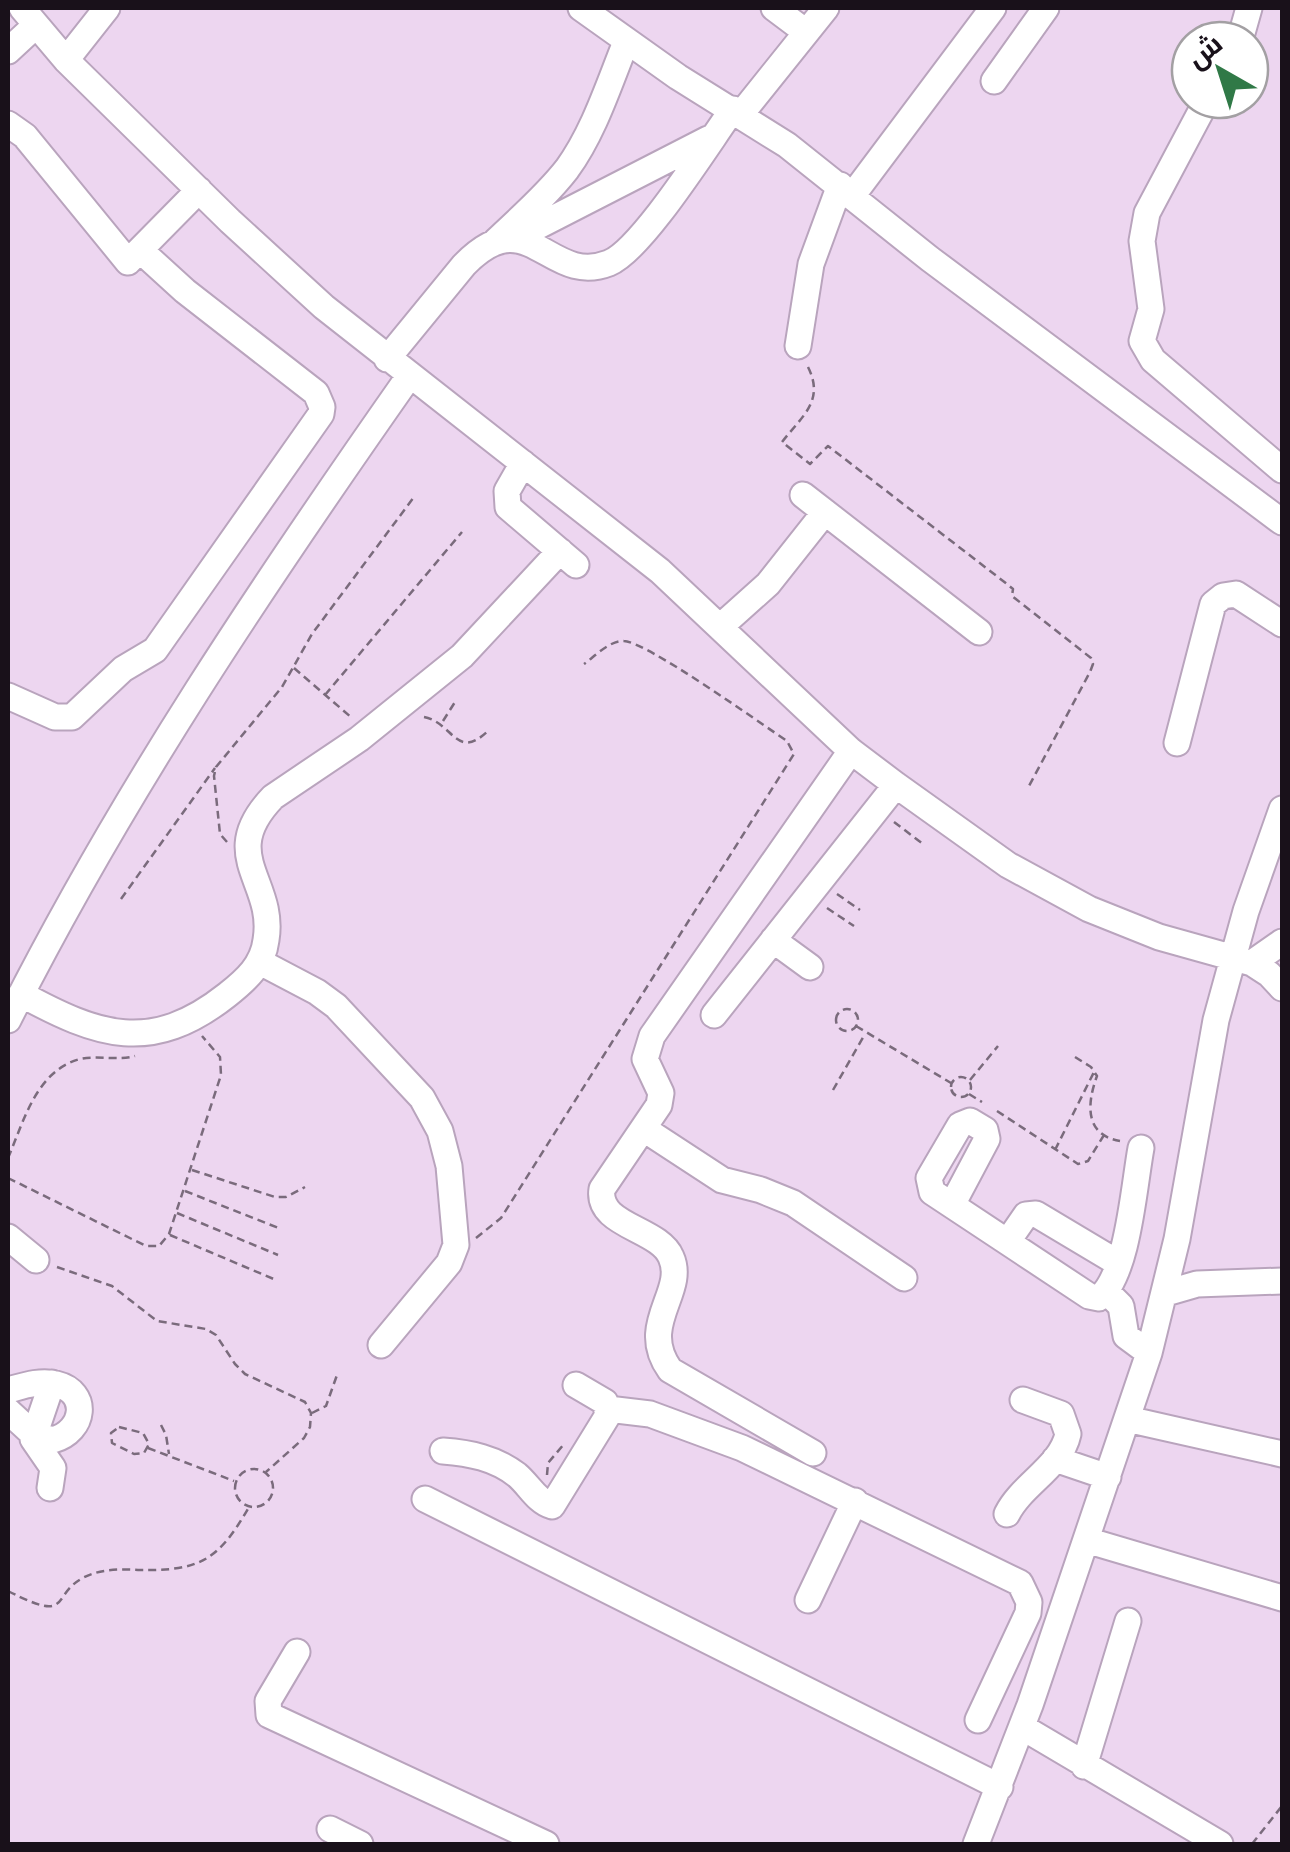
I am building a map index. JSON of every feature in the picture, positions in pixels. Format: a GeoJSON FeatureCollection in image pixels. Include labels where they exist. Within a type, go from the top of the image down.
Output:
{"type":"FeatureCollection","features":[{"type":"Feature","properties":{"kind":"street"},"geometry":{"type":"LineString","coordinates":[[66,60],[107,8]]}},
{"type":"Feature","properties":{"kind":"street"},"geometry":{"type":"LineString","coordinates":[[582,8],[626,42],[737,111],[846,190],[930,259],[1282,522]]}},
{"type":"Feature","properties":{"kind":"street"},"geometry":{"type":"LineString","coordinates":[[774,8],[806,32]]}},
{"type":"Feature","properties":{"kind":"street"},"geometry":{"type":"LineString","coordinates":[[506,240],[534,244],[572,266],[594,268],[614,262],[644,231],[712,137],[826,8]]}},
{"type":"Feature","properties":{"kind":"street"},"geometry":{"type":"LineString","coordinates":[[798,346],[811,264],[846,190],[993,8]]}},
{"type":"Feature","properties":{"kind":"street"},"geometry":{"type":"LineString","coordinates":[[994,80],[1046,8]]}},
{"type":"Feature","properties":{"kind":"street"},"geometry":{"type":"LineString","coordinates":[[8,50],[28,16],[66,60],[289,275],[388,359],[660,571],[852,751],[896,786],[996,856],[1089,909],[1159,937],[1242,960],[1282,988]]}},
{"type":"Feature","properties":{"kind":"street"},"geometry":{"type":"LineString","coordinates":[[506,240],[569,166],[585,140],[626,42]]}},
{"type":"Feature","properties":{"kind":"street"},"geometry":{"type":"LineString","coordinates":[[1196,120],[1146,213],[1142,241],[1151,309],[1142,341],[1154,360],[1282,470]]}},
{"type":"Feature","properties":{"kind":"street"},"geometry":{"type":"LineString","coordinates":[[8,124],[25,136],[129,261],[185,291],[316,393],[321,414],[155,650],[123,669],[72,717],[55,717],[8,696]]}},
{"type":"Feature","properties":{"kind":"street"},"geometry":{"type":"LineString","coordinates":[[388,359],[478,250],[506,240],[712,137]]}},
{"type":"Feature","properties":{"kind":"street"},"geometry":{"type":"LineString","coordinates":[[129,261],[199,190]]}},
{"type":"Feature","properties":{"kind":"street"},"geometry":{"type":"LineString","coordinates":[[8,1020],[17,987],[203,680],[410,376]]}},
{"type":"Feature","properties":{"kind":"street"},"geometry":{"type":"LineString","coordinates":[[17,987],[78,1024],[102,1031],[150,1032],[187,1020],[233,990],[260,962],[268,924],[248,856],[248,834],[257,814],[272,797],[392,714],[462,656],[568,558],[508,507],[507,491],[523,463]]}},
{"type":"Feature","properties":{"kind":"street"},"geometry":{"type":"LineString","coordinates":[[803,495],[979,632]]}},
{"type":"Feature","properties":{"kind":"street"},"geometry":{"type":"LineString","coordinates":[[720,627],[768,584],[825,512]]}},
{"type":"Feature","properties":{"kind":"street"},"geometry":{"type":"LineString","coordinates":[[1177,743],[1213,604],[1223,596],[1236,594],[1282,624]]}},
{"type":"Feature","properties":{"kind":"street"},"geometry":{"type":"LineString","coordinates":[[813,1453],[681,1378],[662,1359],[657,1332],[674,1270],[672,1258],[665,1247],[608,1211],[601,1197],[602,1189],[659,1105],[661,1093],[646,1058],[647,1047],[852,751]]}},
{"type":"Feature","properties":{"kind":"street"},"geometry":{"type":"LineString","coordinates":[[714,1015],[896,786]]}},
{"type":"Feature","properties":{"kind":"street"},"geometry":{"type":"LineString","coordinates":[[976,1844],[1042,1671],[1149,1353],[1166,1293],[1216,1020],[1242,960],[1282,809]]}},
{"type":"Feature","properties":{"kind":"street"},"geometry":{"type":"LineString","coordinates":[[773,940],[810,967]]}},
{"type":"Feature","properties":{"kind":"street"},"geometry":{"type":"LineString","coordinates":[[1242,960],[1282,942]]}},
{"type":"Feature","properties":{"kind":"street"},"geometry":{"type":"LineString","coordinates":[[260,962],[336,1006],[422,1098],[446,1149],[456,1245],[449,1263],[381,1344]]}},
{"type":"Feature","properties":{"kind":"street"},"geometry":{"type":"LineString","coordinates":[[644,1128],[722,1180],[793,1203],[904,1278]]}},
{"type":"Feature","properties":{"kind":"street"},"geometry":{"type":"LineString","coordinates":[[952,1206],[1094,1298],[1104,1296],[1118,1262],[1140,1148]]}},
{"type":"Feature","properties":{"kind":"street"},"geometry":{"type":"LineString","coordinates":[[1008,1241],[1026,1215],[1036,1214],[1118,1262]]}},
{"type":"Feature","properties":{"kind":"street"},"geometry":{"type":"LineString","coordinates":[[8,1236],[36,1260]]}},
{"type":"Feature","properties":{"kind":"street"},"geometry":{"type":"LineString","coordinates":[[1166,1293],[1197,1284],[1282,1281]]}},
{"type":"Feature","properties":{"kind":"street"},"geometry":{"type":"LineString","coordinates":[[1106,1291],[1121,1306],[1126,1336],[1149,1353]]}},
{"type":"Feature","properties":{"kind":"street"},"geometry":{"type":"LineString","coordinates":[[8,1390],[52,1383],[62,1386],[77,1401],[78,1422],[72,1431],[53,1440],[33,1434],[8,1411]]}},
{"type":"Feature","properties":{"kind":"street"},"geometry":{"type":"LineString","coordinates":[[50,1488],[53,1468],[49,1458],[34,1444],[33,1434],[52,1383]]}},
{"type":"Feature","properties":{"kind":"street"},"geometry":{"type":"LineString","coordinates":[[576,1385],[600,1398],[608,1409],[671,1420],[776,1463],[1020,1582],[1029,1602],[1028,1613],[978,1720]]}},
{"type":"Feature","properties":{"kind":"street"},"geometry":{"type":"LineString","coordinates":[[1007,1514],[1020,1492],[1066,1444],[1067,1424],[1061,1414],[1023,1400]]}},
{"type":"Feature","properties":{"kind":"street"},"geometry":{"type":"LineString","coordinates":[[443,1451],[492,1460],[519,1477],[544,1504],[552,1506],[605,1422],[608,1409]]}},
{"type":"Feature","properties":{"kind":"street"},"geometry":{"type":"LineString","coordinates":[[1127,1419],[1282,1454]]}},
{"type":"Feature","properties":{"kind":"street"},"geometry":{"type":"LineString","coordinates":[[1055,1459],[1108,1477]]}},
{"type":"Feature","properties":{"kind":"street"},"geometry":{"type":"LineString","coordinates":[[425,1499],[1000,1786]]}},
{"type":"Feature","properties":{"kind":"street"},"geometry":{"type":"LineString","coordinates":[[808,1600],[856,1501]]}},
{"type":"Feature","properties":{"kind":"street"},"geometry":{"type":"LineString","coordinates":[[1086,1540],[1282,1598]]}},
{"type":"Feature","properties":{"kind":"street"},"geometry":{"type":"LineString","coordinates":[[1084,1766],[1128,1621]]}},
{"type":"Feature","properties":{"kind":"street"},"geometry":{"type":"LineString","coordinates":[[297,1652],[268,1701],[269,1716],[546,1844]]}},
{"type":"Feature","properties":{"kind":"street"},"geometry":{"type":"LineString","coordinates":[[1009,1655],[1042,1671]]}},
{"type":"Feature","properties":{"kind":"street"},"geometry":{"type":"LineString","coordinates":[[1022,1727],[1220,1844]]}},
{"type":"Feature","properties":{"kind":"street"},"geometry":{"type":"LineString","coordinates":[[330,1829],[360,1844]]}},
{"type":"Feature","properties":{"kind":"path"},"geometry":{"type":"LineString","coordinates":[[798,346],[816,392],[812,404],[782,442],[810,464],[828,446],[1007,584],[1012,596],[1091,658],[1090,672],[1029,786]]}},
{"type":"Feature","properties":{"kind":"path"},"geometry":{"type":"LineString","coordinates":[[120,899],[294,668],[312,634],[414,496]]}},
{"type":"Feature","properties":{"kind":"path"},"geometry":{"type":"LineString","coordinates":[[325,695],[462,532]]}},
{"type":"Feature","properties":{"kind":"path"},"geometry":{"type":"LineString","coordinates":[[456,1245],[489,1230],[501,1218],[794,754],[786,740],[628,641],[614,642],[584,664]]}},
{"type":"Feature","properties":{"kind":"path"},"geometry":{"type":"LineString","coordinates":[[294,668],[368,732]]}},
{"type":"Feature","properties":{"kind":"path"},"geometry":{"type":"LineString","coordinates":[[442,723],[455,702]]}},
{"type":"Feature","properties":{"kind":"path"},"geometry":{"type":"LineString","coordinates":[[392,714],[442,723],[452,736],[467,743],[489,730]]}},
{"type":"Feature","properties":{"kind":"path"},"geometry":{"type":"LineString","coordinates":[[216,767],[214,785],[220,834],[228,843],[248,847]]}},
{"type":"Feature","properties":{"kind":"path"},"geometry":{"type":"LineString","coordinates":[[877,810],[923,844]]}},
{"type":"Feature","properties":{"kind":"path"},"geometry":{"type":"LineString","coordinates":[[816,887],[860,910]]}},
{"type":"Feature","properties":{"kind":"path"},"geometry":{"type":"LineString","coordinates":[[816,887],[854,926]]}},
{"type":"Feature","properties":{"kind":"path"},"geometry":{"type":"LineString","coordinates":[[842,1010],[852,1010],[858,1018],[856,1026],[848,1032],[840,1029],[836,1016],[842,1010]]}},
{"type":"Feature","properties":{"kind":"path"},"geometry":{"type":"LineString","coordinates":[[8,1178],[146,1246],[160,1246],[169,1234],[222,1065],[215,1050],[187,1020]]}},
{"type":"Feature","properties":{"kind":"path"},"geometry":{"type":"LineString","coordinates":[[856,1026],[951,1083],[954,1095],[962,1098],[969,1094]]}},
{"type":"Feature","properties":{"kind":"path"},"geometry":{"type":"LineString","coordinates":[[8,1158],[44,1081],[77,1060],[132,1058],[142,1051],[150,1032]]}},
{"type":"Feature","properties":{"kind":"path"},"geometry":{"type":"LineString","coordinates":[[833,1090],[866,1032]]}},
{"type":"Feature","properties":{"kind":"path"},"geometry":{"type":"LineString","coordinates":[[969,1094],[969,1081],[998,1046]]}},
{"type":"Feature","properties":{"kind":"path"},"geometry":{"type":"LineString","coordinates":[[1075,1057],[1096,1076],[1088,1101],[1093,1124],[1104,1135],[1120,1142],[1134,1140],[1140,1148]]}},
{"type":"Feature","properties":{"kind":"path"},"geometry":{"type":"LineString","coordinates":[[1055,1150],[1094,1071]]}},
{"type":"Feature","properties":{"kind":"path"},"geometry":{"type":"LineString","coordinates":[[951,1083],[962,1077],[969,1081]]}},
{"type":"Feature","properties":{"kind":"path"},"geometry":{"type":"LineString","coordinates":[[969,1094],[1073,1163],[1084,1164],[1092,1157],[1104,1135]]}},
{"type":"Feature","properties":{"kind":"path"},"geometry":{"type":"LineString","coordinates":[[190,1169],[275,1197],[305,1187]]}},
{"type":"Feature","properties":{"kind":"path"},"geometry":{"type":"LineString","coordinates":[[183,1191],[280,1229]]}},
{"type":"Feature","properties":{"kind":"path"},"geometry":{"type":"LineString","coordinates":[[176,1213],[278,1255]]}},
{"type":"Feature","properties":{"kind":"path"},"geometry":{"type":"LineString","coordinates":[[169,1234],[276,1280]]}},
{"type":"Feature","properties":{"kind":"path"},"geometry":{"type":"LineString","coordinates":[[36,1260],[112,1286],[156,1322],[206,1328],[216,1334],[234,1364],[245,1374],[304,1402],[310,1413],[310,1426],[304,1438],[266,1472]]}},
{"type":"Feature","properties":{"kind":"path"},"geometry":{"type":"LineString","coordinates":[[310,1413],[326,1406],[337,1376]]}},
{"type":"Feature","properties":{"kind":"path"},"geometry":{"type":"LineString","coordinates":[[161,1426],[169,1456]]}},
{"type":"Feature","properties":{"kind":"path"},"geometry":{"type":"LineString","coordinates":[[120,1427],[140,1431],[147,1438],[148,1448],[142,1455],[126,1452],[112,1443],[111,1433],[120,1427]]}},
{"type":"Feature","properties":{"kind":"path"},"geometry":{"type":"LineString","coordinates":[[148,1448],[236,1481]]}},
{"type":"Feature","properties":{"kind":"path"},"geometry":{"type":"LineString","coordinates":[[248,1469],[266,1472],[273,1483],[272,1496],[262,1506],[249,1507],[235,1494],[236,1481],[248,1469]]}},
{"type":"Feature","properties":{"kind":"path"},"geometry":{"type":"LineString","coordinates":[[8,1591],[40,1607],[50,1607],[59,1604],[90,1574],[125,1569],[182,1570],[202,1563],[220,1550],[249,1507]]}},
{"type":"Feature","properties":{"kind":"path"},"geometry":{"type":"LineString","coordinates":[[1252,1844],[1282,1806]]}}]}
